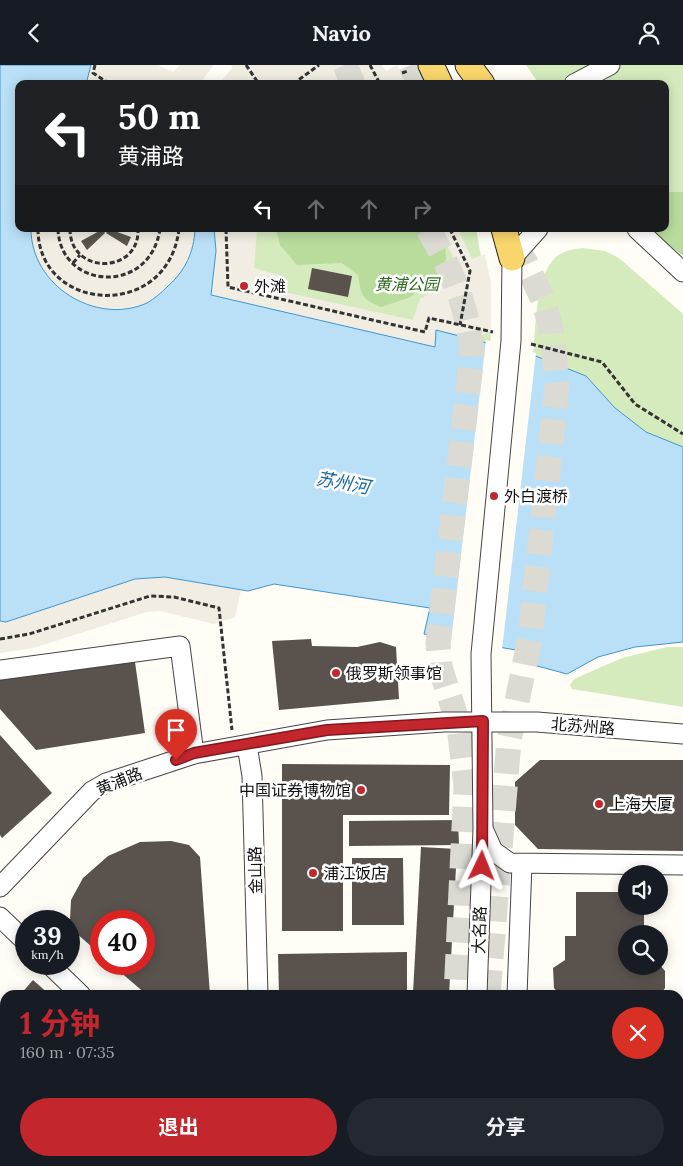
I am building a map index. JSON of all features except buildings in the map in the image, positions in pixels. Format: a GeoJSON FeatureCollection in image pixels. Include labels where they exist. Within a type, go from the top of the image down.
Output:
{"type":"FeatureCollection","features":[{"type":"Feature","properties":{"kind":"main road"},"geometry":{"type":"LineString","coordinates":[[468,65],[479,80]]}},
{"type":"Feature","properties":{"kind":"main road"},"geometry":{"type":"LineString","coordinates":[[419,68],[435,80]]}},
{"type":"Feature","properties":{"kind":"main road"},"geometry":{"type":"LineString","coordinates":[[505,232],[512,258]]}},
{"type":"Feature","properties":{"kind":"main road"},"geometry":{"type":"LineString","coordinates":[[512,258],[517,232]]}},
{"type":"Feature","properties":{"kind":"street"},"geometry":{"type":"LineString","coordinates":[[582,80],[610,65]]}},
{"type":"Feature","properties":{"kind":"street"},"geometry":{"type":"LineString","coordinates":[[512,258],[535,232]]}},
{"type":"Feature","properties":{"kind":"street"},"geometry":{"type":"LineString","coordinates":[[639,232],[683,272]]}},
{"type":"Feature","properties":{"kind":"street","name":"大名路"},"geometry":{"type":"LineString","coordinates":[[477,990],[483,829],[481,654],[511,341],[512,258]]}},
{"type":"Feature","properties":{"kind":"street"},"geometry":{"type":"LineString","coordinates":[[0,670],[180,646],[194,753]]}},
{"type":"Feature","properties":{"kind":"street","name":"黄浦路"},"geometry":{"type":"LineString","coordinates":[[0,887],[72,809],[92,791],[106,783],[194,753],[327,730],[483,721]]}},
{"type":"Feature","properties":{"kind":"street","name":"北苏州路"},"geometry":{"type":"LineString","coordinates":[[483,721],[537,722],[683,734]]}},
{"type":"Feature","properties":{"kind":"street","name":"金山路"},"geometry":{"type":"LineString","coordinates":[[241,746],[253,783],[258,990]]}},
{"type":"Feature","properties":{"kind":"street"},"geometry":{"type":"LineString","coordinates":[[483,829],[493,851],[510,863],[683,865]]}},
{"type":"Feature","properties":{"kind":"street"},"geometry":{"type":"LineString","coordinates":[[517,990],[522,864]]}},
{"type":"Feature","properties":{"kind":"street"},"geometry":{"type":"LineString","coordinates":[[0,917],[15,931]]}},
{"type":"Feature","properties":{"kind":"street"},"geometry":{"type":"LineString","coordinates":[[60,975],[76,990]]}},
{"type":"Feature","properties":{"kind":"path"},"geometry":{"type":"LineString","coordinates":[[94,65],[93,73],[104,80]]}},
{"type":"Feature","properties":{"kind":"path"},"geometry":{"type":"LineString","coordinates":[[246,65],[256,80]]}},
{"type":"Feature","properties":{"kind":"path"},"geometry":{"type":"LineString","coordinates":[[298,80],[319,65]]}},
{"type":"Feature","properties":{"kind":"path"},"geometry":{"type":"LineString","coordinates":[[370,65],[378,80]]}},
{"type":"Feature","properties":{"kind":"path"},"geometry":{"type":"LineString","coordinates":[[402,73],[419,68]]}},
{"type":"Feature","properties":{"kind":"path"},"geometry":{"type":"LineString","coordinates":[[39,232],[42,250],[59,276],[72,286],[86,293],[118,296],[134,292],[148,284],[169,261],[176,246],[178,232]]}},
{"type":"Feature","properties":{"kind":"path"},"geometry":{"type":"LineString","coordinates":[[59,232],[61,243],[73,263],[82,270],[104,277],[128,274],[147,261],[158,241],[160,232]]}},
{"type":"Feature","properties":{"kind":"path"},"geometry":{"type":"LineString","coordinates":[[70,232],[72,242],[80,255],[101,264],[116,262],[133,247],[137,232]]}},
{"type":"Feature","properties":{"kind":"path"},"geometry":{"type":"LineString","coordinates":[[226,232],[228,287],[424,332],[429,318],[494,332]]}},
{"type":"Feature","properties":{"kind":"path"},"geometry":{"type":"LineString","coordinates":[[451,232],[470,271],[460,325]]}},
{"type":"Feature","properties":{"kind":"path"},"geometry":{"type":"LineString","coordinates":[[73,263],[80,255]]}},
{"type":"Feature","properties":{"kind":"path"},"geometry":{"type":"LineString","coordinates":[[531,344],[602,362],[635,404],[683,433]]}},
{"type":"Feature","properties":{"kind":"path"},"geometry":{"type":"LineString","coordinates":[[0,639],[30,634],[150,596],[174,597],[219,607],[241,746]]}},
{"type":"Feature","properties":{"kind":"green space"},"geometry":{"type":"Polygon","coordinates":[[[526,65],[683,65],[683,236],[669,224],[669,80],[536,80],[526,65]]]}},
{"type":"Feature","properties":{"kind":"green space"},"geometry":{"type":"Polygon","coordinates":[[[669,192],[683,192],[683,256],[653,232],[669,232],[669,192]]]}},
{"type":"Feature","properties":{"kind":"green space","name":"黄浦公园"},"geometry":{"type":"Polygon","coordinates":[[[214,232],[477,232],[487,289],[491,344],[435,347],[214,269],[214,232]]]}},
{"type":"Feature","properties":{"kind":"green space"},"geometry":{"type":"Polygon","coordinates":[[[277,232],[440,232],[445,239],[446,260],[437,275],[421,285],[411,297],[381,307],[366,299],[361,292],[358,275],[342,263],[297,265],[280,245],[277,232]]]}},
{"type":"Feature","properties":{"kind":"green space"},"geometry":{"type":"Polygon","coordinates":[[[583,248],[605,251],[619,258],[683,314],[683,447],[646,432],[615,408],[586,376],[533,355],[538,300],[546,272],[560,254],[583,248]]]}},
{"type":"Feature","properties":{"kind":"green space"},"geometry":{"type":"Polygon","coordinates":[[[667,647],[683,647],[683,707],[572,689],[570,685],[574,679],[622,658],[667,647]]]}},
{"type":"Feature","properties":{"kind":"shaded area"},"geometry":{"type":"Polygon","coordinates":[[[91,65],[158,65],[173,72],[180,65],[214,65],[202,80],[87,80],[91,65]]]}},
{"type":"Feature","properties":{"kind":"shaded area"},"geometry":{"type":"Polygon","coordinates":[[[231,65],[382,65],[386,71],[397,65],[405,80],[222,80],[232,68],[231,65]]]}},
{"type":"Feature","properties":{"kind":"shaded area"},"geometry":{"type":"Polygon","coordinates":[[[31,232],[195,232],[195,240],[181,274],[148,303],[127,308],[106,309],[87,305],[67,295],[50,280],[37,261],[31,232]]]}},
{"type":"Feature","properties":{"kind":"shaded area","name":"外滩"},"geometry":{"type":"Polygon","coordinates":[[[214,232],[257,232],[254,268],[282,276],[275,290],[413,320],[420,299],[461,274],[441,232],[459,232],[472,259],[485,254],[491,283],[491,331],[477,338],[436,330],[435,347],[210,295],[216,251],[214,232]]]}},
{"type":"Feature","properties":{"kind":"shaded area"},"geometry":{"type":"Polygon","coordinates":[[[165,577],[241,590],[235,617],[214,624],[160,611],[147,612],[33,648],[0,653],[0,621],[6,622],[135,579],[165,577]]]}},
{"type":"Feature","properties":{"kind":"water","name":"苏州河"},"geometry":{"type":"Polygon","coordinates":[[[0,65],[91,65],[87,80],[15,80],[15,232],[31,232],[34,249],[42,267],[54,283],[70,296],[87,304],[107,309],[127,309],[147,303],[166,288],[184,267],[193,245],[195,232],[214,232],[216,251],[211,295],[435,347],[436,330],[533,355],[586,376],[615,408],[646,432],[683,447],[683,642],[635,647],[598,657],[567,674],[515,660],[516,650],[424,634],[430,608],[274,584],[248,591],[165,577],[135,579],[6,622],[0,621],[0,65]]]}},
{"type":"Feature","properties":{"kind":"pier","name":"外白渡桥"},"geometry":{"type":"Polygon","coordinates":[[[486,340],[536,353],[502,650],[451,641],[486,340]]]}},
{"type":"Feature","properties":{"kind":"tunnel"},"geometry":{"type":"LineString","coordinates":[[345,65],[351,80]]}},
{"type":"Feature","properties":{"kind":"tunnel"},"geometry":{"type":"LineString","coordinates":[[411,65],[417,80]]}},
{"type":"Feature","properties":{"kind":"tunnel"},"geometry":{"type":"LineString","coordinates":[[430,232],[458,289],[467,322],[472,356],[438,643],[440,667],[459,726],[466,786],[456,990]]}},
{"type":"Feature","properties":{"kind":"tunnel"},"geometry":{"type":"LineString","coordinates":[[488,990],[509,740],[530,638],[557,386],[552,332],[544,302],[526,263],[504,232]]}},
{"type":"Feature","properties":{"kind":"place","name":"外滩"},"geometry":{"type":"Point","coordinates":[244,286]}},
{"type":"Feature","properties":{"kind":"place","name":"外白渡桥"},"geometry":{"type":"Point","coordinates":[494,496]}},
{"type":"Feature","properties":{"kind":"place","name":"俄罗斯领事馆"},"geometry":{"type":"Point","coordinates":[336,673]}},
{"type":"Feature","properties":{"kind":"place","name":"中国证券博物馆"},"geometry":{"type":"Point","coordinates":[361,790]}},
{"type":"Feature","properties":{"kind":"place","name":"上海大厦"},"geometry":{"type":"Point","coordinates":[599,804]}},
{"type":"Feature","properties":{"kind":"place","name":"浦江饭店"},"geometry":{"type":"Point","coordinates":[313,873]}},
{"type":"Feature","properties":{"kind":"route"},"geometry":{"type":"LineString","coordinates":[[176,760],[194,753],[327,730],[483,721],[482,866]]}}]}
